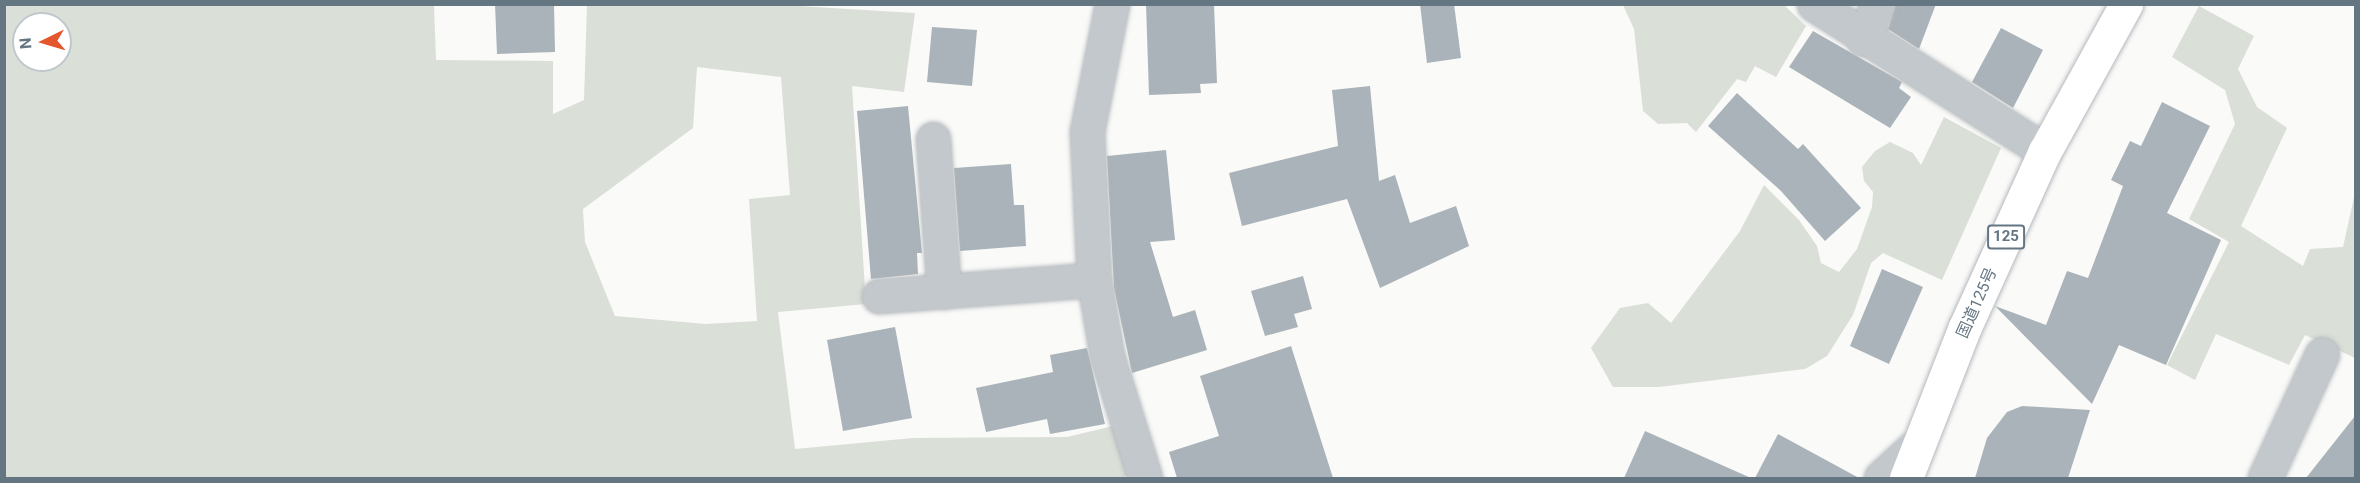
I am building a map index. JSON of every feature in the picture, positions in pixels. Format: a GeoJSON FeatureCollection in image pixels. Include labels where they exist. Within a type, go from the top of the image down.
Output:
{"type":"FeatureCollection","features":[{"type":"Feature","properties":{"kind":"highway","name":"国道125号"},"geometry":{"type":"LineString","coordinates":[[1906,478],[1915,447],[2045,151],[2126,4]]}},
{"type":"Feature","properties":{"kind":"street"},"geometry":{"type":"LineString","coordinates":[[1112,4],[1087,132],[1094,280],[1107,356],[1145,478]]}},
{"type":"Feature","properties":{"kind":"street"},"geometry":{"type":"LineString","coordinates":[[1814,4],[1863,39],[2045,151]]}},
{"type":"Feature","properties":{"kind":"street"},"geometry":{"type":"LineString","coordinates":[[1863,39],[1878,4]]}},
{"type":"Feature","properties":{"kind":"street"},"geometry":{"type":"LineString","coordinates":[[933,139],[944,292]]}},
{"type":"Feature","properties":{"kind":"street"},"geometry":{"type":"LineString","coordinates":[[879,296],[1094,280]]}},
{"type":"Feature","properties":{"kind":"street"},"geometry":{"type":"LineString","coordinates":[[2265,478],[2322,354]]}},
{"type":"Feature","properties":{"kind":"street"},"geometry":{"type":"LineString","coordinates":[[1881,478],[1915,447]]}},
{"type":"Feature","properties":{"kind":"shaded area"},"geometry":{"type":"Polygon","coordinates":[[[4,5],[434,5],[436,60],[553,61],[553,114],[584,100],[587,5],[782,5],[915,13],[904,92],[852,86],[866,304],[778,312],[795,449],[913,438],[1067,437],[1113,426],[1127,475],[1123,478],[5,478],[4,5]],[[697,67],[693,128],[583,209],[585,242],[615,316],[706,324],[757,321],[749,199],[790,195],[781,77],[697,67]]]}},
{"type":"Feature","properties":{"kind":"shaded area"},"geometry":{"type":"Polygon","coordinates":[[[1623,5],[1784,5],[1806,26],[1776,77],[1755,66],[1746,82],[1737,79],[1696,132],[1687,123],[1658,124],[1643,111],[1634,29],[1623,5]]]}},
{"type":"Feature","properties":{"kind":"shaded area"},"geometry":{"type":"Polygon","coordinates":[[[2199,6],[2254,36],[2238,69],[2257,107],[2287,128],[2241,226],[2303,266],[2310,249],[2343,247],[2355,193],[2355,358],[2305,335],[2289,365],[2216,334],[2195,380],[2167,365],[2229,242],[2189,219],[2235,124],[2225,90],[2172,57],[2199,6]]]}},
{"type":"Feature","properties":{"kind":"shaded area"},"geometry":{"type":"Polygon","coordinates":[[[1944,117],[2001,148],[1942,280],[1883,253],[1871,263],[1853,315],[1827,356],[1805,369],[1659,387],[1613,387],[1591,348],[1620,308],[1648,303],[1671,323],[1740,231],[1764,185],[1799,220],[1817,246],[1821,263],[1839,272],[1857,249],[1872,207],[1873,192],[1864,181],[1862,167],[1875,151],[1890,142],[1913,153],[1921,165],[1944,117]]]}},
{"type":"Feature","properties":{"kind":"building"},"geometry":{"type":"Polygon","coordinates":[[[495,4],[554,4],[555,52],[497,54],[495,4]]]}},
{"type":"Feature","properties":{"kind":"building"},"geometry":{"type":"Polygon","coordinates":[[[1146,4],[1214,4],[1217,83],[1200,84],[1201,93],[1149,95],[1146,4]]]}},
{"type":"Feature","properties":{"kind":"building"},"geometry":{"type":"Polygon","coordinates":[[[1420,4],[1454,4],[1461,58],[1427,63],[1420,4]]]}},
{"type":"Feature","properties":{"kind":"building"},"geometry":{"type":"Polygon","coordinates":[[[1896,4],[1936,4],[1919,49],[1888,29],[1896,4]]]}},
{"type":"Feature","properties":{"kind":"building"},"geometry":{"type":"Polygon","coordinates":[[[932,27],[977,30],[972,86],[927,82],[932,27]]]}},
{"type":"Feature","properties":{"kind":"building"},"geometry":{"type":"Polygon","coordinates":[[[2001,28],[2043,50],[2013,108],[1972,82],[2001,28]]]}},
{"type":"Feature","properties":{"kind":"building"},"geometry":{"type":"Polygon","coordinates":[[[1813,31],[1902,82],[1899,88],[1911,97],[1890,128],[1789,67],[1813,31]]]}},
{"type":"Feature","properties":{"kind":"building"},"geometry":{"type":"Polygon","coordinates":[[[1370,86],[1379,181],[1395,175],[1410,223],[1456,206],[1469,246],[1380,288],[1347,199],[1242,226],[1229,173],[1338,146],[1332,90],[1370,86]]]}},
{"type":"Feature","properties":{"kind":"building"},"geometry":{"type":"Polygon","coordinates":[[[1737,93],[1798,149],[1803,144],[1861,208],[1825,241],[1781,191],[1708,126],[1737,93]]]}},
{"type":"Feature","properties":{"kind":"building"},"geometry":{"type":"Polygon","coordinates":[[[2162,102],[2210,126],[2167,213],[2221,240],[2166,365],[2119,345],[2092,404],[1995,306],[2046,325],[2067,271],[2088,278],[2123,186],[2111,180],[2130,141],[2141,146],[2162,102]]]}},
{"type":"Feature","properties":{"kind":"building"},"geometry":{"type":"Polygon","coordinates":[[[908,106],[922,253],[917,253],[918,274],[871,279],[857,111],[908,106]]]}},
{"type":"Feature","properties":{"kind":"building"},"geometry":{"type":"Polygon","coordinates":[[[1166,150],[1175,240],[1150,242],[1173,317],[1195,310],[1207,350],[1132,373],[1114,288],[1107,156],[1166,150]]]}},
{"type":"Feature","properties":{"kind":"building"},"geometry":{"type":"Polygon","coordinates":[[[1011,164],[1014,205],[1024,205],[1026,246],[960,251],[954,168],[1011,164]]]}},
{"type":"Feature","properties":{"kind":"building"},"geometry":{"type":"Polygon","coordinates":[[[1882,269],[1923,287],[1889,364],[1850,346],[1882,269]]]}},
{"type":"Feature","properties":{"kind":"building"},"geometry":{"type":"Polygon","coordinates":[[[1303,276],[1312,309],[1294,314],[1298,327],[1265,336],[1251,291],[1303,276]]]}},
{"type":"Feature","properties":{"kind":"building"},"geometry":{"type":"Polygon","coordinates":[[[895,327],[912,418],[843,431],[827,340],[895,327]]]}},
{"type":"Feature","properties":{"kind":"building"},"geometry":{"type":"Polygon","coordinates":[[[1291,346],[1333,478],[1177,478],[1169,452],[1219,436],[1200,376],[1291,346]]]}},
{"type":"Feature","properties":{"kind":"building"},"geometry":{"type":"Polygon","coordinates":[[[1087,348],[1105,424],[1050,434],[1047,419],[986,432],[976,388],[1053,372],[1050,355],[1087,348]]]}},
{"type":"Feature","properties":{"kind":"building"},"geometry":{"type":"Polygon","coordinates":[[[2022,406],[2090,410],[2068,478],[1975,478],[1987,438],[2007,412],[2022,406]]]}},
{"type":"Feature","properties":{"kind":"building"},"geometry":{"type":"Polygon","coordinates":[[[2355,416],[2355,478],[2306,478],[2355,416]]]}},
{"type":"Feature","properties":{"kind":"building"},"geometry":{"type":"Polygon","coordinates":[[[1645,431],[1751,478],[1624,478],[1645,431]]]}},
{"type":"Feature","properties":{"kind":"building"},"geometry":{"type":"Polygon","coordinates":[[[1778,434],[1859,478],[1755,478],[1778,434]]]}}]}
